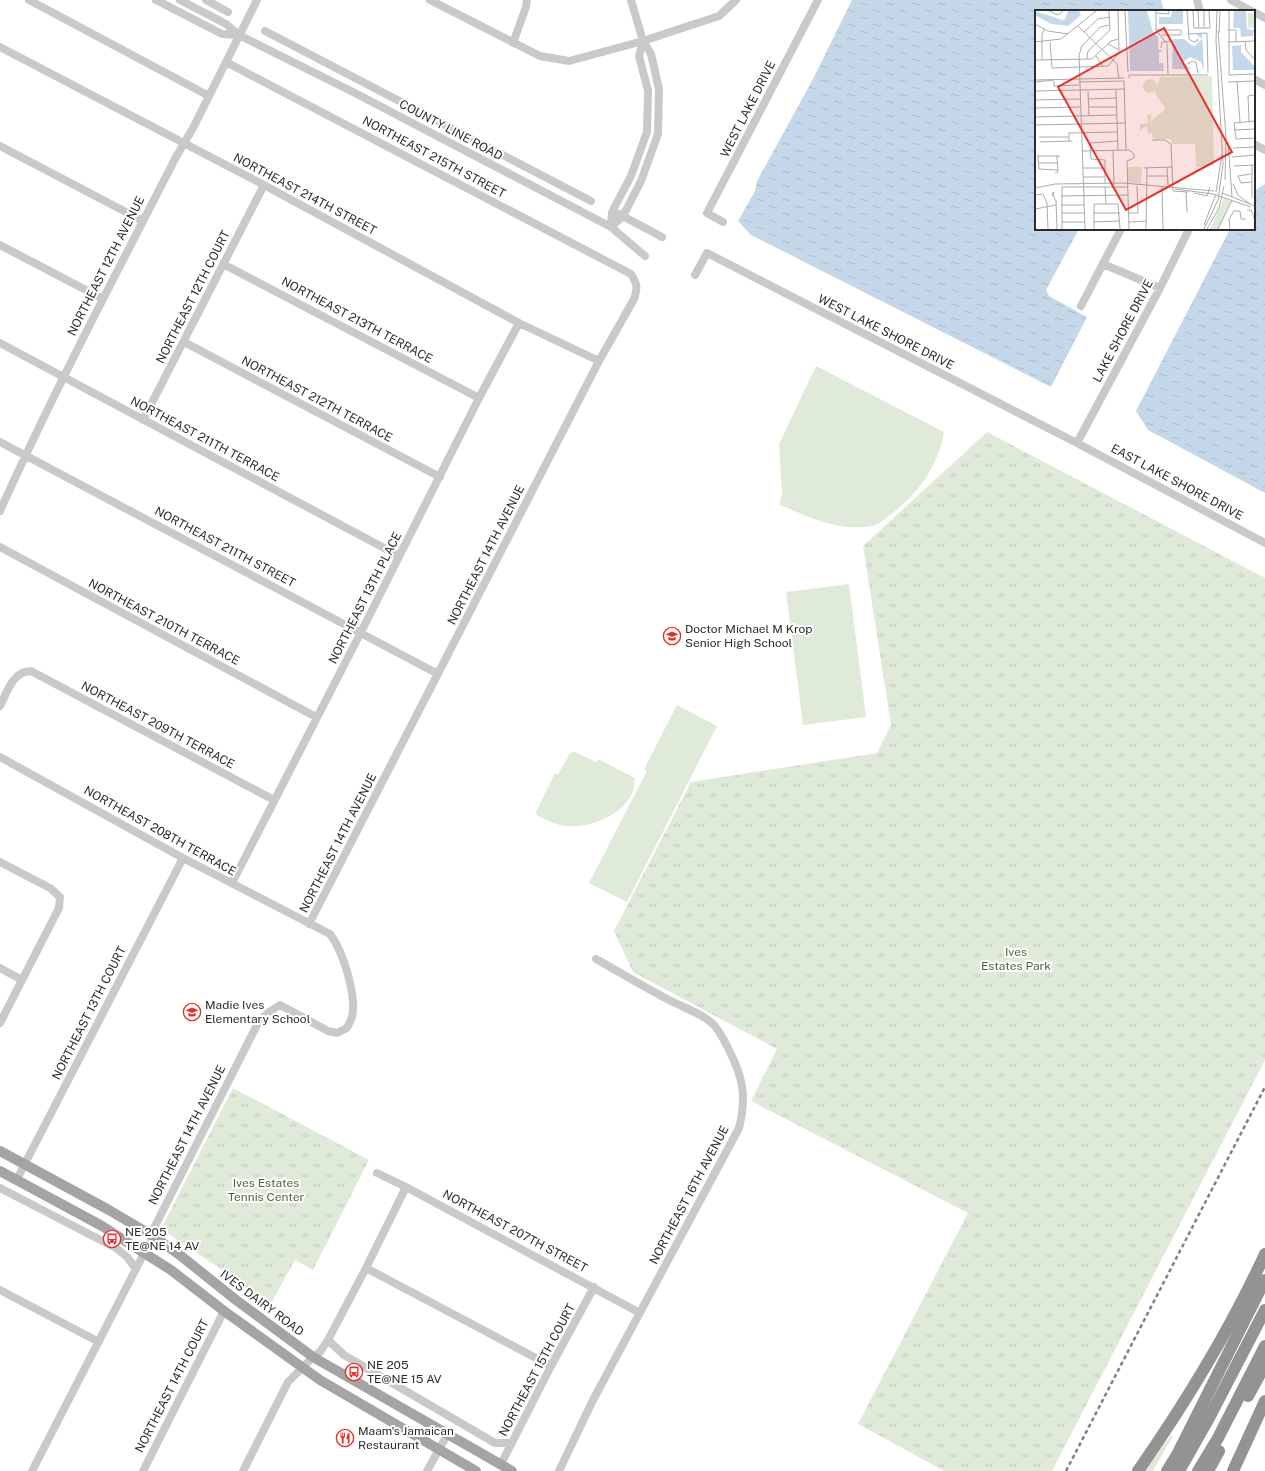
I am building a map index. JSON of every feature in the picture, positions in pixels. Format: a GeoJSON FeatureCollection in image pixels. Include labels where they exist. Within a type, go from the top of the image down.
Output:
{"type":"FeatureCollection","features":[{"type":"Feature","properties":{"kind":"highway"},"geometry":{"type":"LineString","coordinates":[[1138,1471],[1161,1438],[1202,1372],[1253,1281],[1265,1254]]}},
{"type":"Feature","properties":{"kind":"highway"},"geometry":{"type":"LineString","coordinates":[[1167,1471],[1177,1455],[1265,1280]]}},
{"type":"Feature","properties":{"kind":"highway"},"geometry":{"type":"LineString","coordinates":[[1179,1471],[1209,1418],[1265,1310]]}},
{"type":"Feature","properties":{"kind":"highway"},"geometry":{"type":"LineString","coordinates":[[1198,1471],[1218,1438],[1265,1346]]}},
{"type":"Feature","properties":{"kind":"highway"},"geometry":{"type":"LineString","coordinates":[[1208,1471],[1265,1365]]}},
{"type":"Feature","properties":{"kind":"highway"},"geometry":{"type":"LineString","coordinates":[[1233,1471],[1265,1401]]}},
{"type":"Feature","properties":{"kind":"main road","name":"IVES DAIRY ROAD"},"geometry":{"type":"LineString","coordinates":[[0,1151],[109,1210],[152,1236],[181,1256],[236,1300],[313,1357],[512,1471]]}},
{"type":"Feature","properties":{"kind":"main road"},"geometry":{"type":"LineString","coordinates":[[0,1171],[102,1226],[171,1270],[224,1311],[320,1380],[476,1471]]}},
{"type":"Feature","properties":{"kind":"street"},"geometry":{"type":"LineString","coordinates":[[29,0],[209,96]]}},
{"type":"Feature","properties":{"kind":"street","name":"COUNTY LINE ROAD"},"geometry":{"type":"LineString","coordinates":[[156,0],[222,34],[239,35]]}},
{"type":"Feature","properties":{"kind":"street","name":"COUNTY LINE ROAD"},"geometry":{"type":"LineString","coordinates":[[180,0],[226,24],[239,35],[355,93],[611,227],[645,256]]}},
{"type":"Feature","properties":{"kind":"street"},"geometry":{"type":"LineString","coordinates":[[206,0],[228,12]]}},
{"type":"Feature","properties":{"kind":"street","name":"NORTHEAST 12TH AVENUE"},"geometry":{"type":"LineString","coordinates":[[0,511],[25,455],[102,299],[209,96],[257,0]]}},
{"type":"Feature","properties":{"kind":"street"},"geometry":{"type":"LineString","coordinates":[[430,0],[540,56],[569,61],[643,41],[719,16],[736,0]]}},
{"type":"Feature","properties":{"kind":"street"},"geometry":{"type":"LineString","coordinates":[[513,43],[526,7],[527,0]]}},
{"type":"Feature","properties":{"kind":"street"},"geometry":{"type":"LineString","coordinates":[[611,227],[623,216],[641,181],[658,134],[659,89],[651,54],[643,41],[631,0]]}},
{"type":"Feature","properties":{"kind":"street","name":"WEST LAKE DRIVE"},"geometry":{"type":"LineString","coordinates":[[724,222],[708,214],[818,0]]}},
{"type":"Feature","properties":{"kind":"street"},"geometry":{"type":"LineString","coordinates":[[1197,0],[1200,10]]}},
{"type":"Feature","properties":{"kind":"street"},"geometry":{"type":"LineString","coordinates":[[1231,0],[1249,10]]}},
{"type":"Feature","properties":{"kind":"street"},"geometry":{"type":"LineString","coordinates":[[1255,13],[1265,18]]}},
{"type":"Feature","properties":{"kind":"street"},"geometry":{"type":"LineString","coordinates":[[265,31],[591,201]]}},
{"type":"Feature","properties":{"kind":"street"},"geometry":{"type":"LineString","coordinates":[[611,227],[613,211],[631,176],[647,132],[648,91],[639,56],[643,41]]}},
{"type":"Feature","properties":{"kind":"street","name":"NORTHEAST 214TH STREET"},"geometry":{"type":"LineString","coordinates":[[0,47],[264,185],[519,323],[599,362]]}},
{"type":"Feature","properties":{"kind":"street","name":"NORTHEAST 215TH STREET"},"geometry":{"type":"LineString","coordinates":[[226,62],[631,274]]}},
{"type":"Feature","properties":{"kind":"street"},"geometry":{"type":"LineString","coordinates":[[1255,80],[1265,85]]}},
{"type":"Feature","properties":{"kind":"street"},"geometry":{"type":"LineString","coordinates":[[1255,145],[1265,150]]}},
{"type":"Feature","properties":{"kind":"street"},"geometry":{"type":"LineString","coordinates":[[0,146],[143,221]]}},
{"type":"Feature","properties":{"kind":"street","name":"NORTHEAST 12TH COURT"},"geometry":{"type":"LineString","coordinates":[[143,420],[264,185]]}},
{"type":"Feature","properties":{"kind":"street"},"geometry":{"type":"LineString","coordinates":[[613,211],[662,237]]}},
{"type":"Feature","properties":{"kind":"street"},"geometry":{"type":"LineString","coordinates":[[1081,306],[1121,230]]}},
{"type":"Feature","properties":{"kind":"street","name":"LAKE SHORE DRIVE"},"geometry":{"type":"LineString","coordinates":[[1077,443],[1160,288],[1189,230]]}},
{"type":"Feature","properties":{"kind":"street"},"geometry":{"type":"LineString","coordinates":[[0,245],[102,299]]}},
{"type":"Feature","properties":{"kind":"street","name":"WEST LAKE SHORE DRIVE"},"geometry":{"type":"LineString","coordinates":[[695,275],[707,253],[1077,443]]}},
{"type":"Feature","properties":{"kind":"street","name":"NORTHEAST 213TH TERRACE"},"geometry":{"type":"LineString","coordinates":[[223,264],[479,398]]}},
{"type":"Feature","properties":{"kind":"street"},"geometry":{"type":"LineString","coordinates":[[1104,264],[1160,288]]}},
{"type":"Feature","properties":{"kind":"street","name":"NORTHEAST 14TH AVENUE"},"geometry":{"type":"LineString","coordinates":[[32,1471],[136,1269],[152,1236],[154,1228],[258,1022],[280,1005],[328,1031],[337,1033],[347,1028],[352,1018],[353,1001],[346,966],[336,942],[330,934],[319,927],[309,924],[599,362],[634,299],[637,290],[636,282],[631,274]]}},
{"type":"Feature","properties":{"kind":"street","name":"NORTHEAST 13TH PLACE"},"geometry":{"type":"LineString","coordinates":[[232,883],[479,398],[519,323]]}},
{"type":"Feature","properties":{"kind":"street","name":"NORTHEAST 212TH TERRACE"},"geometry":{"type":"LineString","coordinates":[[184,342],[440,477]]}},
{"type":"Feature","properties":{"kind":"street","name":"NORTHEAST 211TH TERRACE"},"geometry":{"type":"LineString","coordinates":[[0,343],[399,556]]}},
{"type":"Feature","properties":{"kind":"street","name":"NORTHEAST 211TH STREET"},"geometry":{"type":"LineString","coordinates":[[0,442],[438,674]]}},
{"type":"Feature","properties":{"kind":"street","name":"EAST LAKE SHORE DRIVE"},"geometry":{"type":"LineString","coordinates":[[1077,443],[1265,543]]}},
{"type":"Feature","properties":{"kind":"street","name":"NORTHEAST 210TH TERRACE"},"geometry":{"type":"LineString","coordinates":[[0,547],[316,718]]}},
{"type":"Feature","properties":{"kind":"street","name":"NORTHEAST 209TH TERRACE"},"geometry":{"type":"LineString","coordinates":[[0,706],[14,678],[24,671],[31,671],[274,800]]}},
{"type":"Feature","properties":{"kind":"street","name":"NORTHEAST 208TH TERRACE"},"geometry":{"type":"LineString","coordinates":[[0,757],[183,858],[309,924]]}},
{"type":"Feature","properties":{"kind":"street","name":"NORTHEAST 13TH COURT"},"geometry":{"type":"LineString","coordinates":[[16,1180],[183,858]]}},
{"type":"Feature","properties":{"kind":"street"},"geometry":{"type":"LineString","coordinates":[[0,862],[50,888],[60,897],[59,908],[0,1022]]}},
{"type":"Feature","properties":{"kind":"street","name":"NORTHEAST 16TH AVENUE"},"geometry":{"type":"LineString","coordinates":[[559,1471],[593,1400],[740,1128],[744,1112],[744,1096],[735,1061],[723,1037],[713,1025],[701,1016],[596,959]]}},
{"type":"Feature","properties":{"kind":"street"},"geometry":{"type":"LineString","coordinates":[[0,968],[22,980]]}},
{"type":"Feature","properties":{"kind":"street","name":"NORTHEAST 207TH STREET"},"geometry":{"type":"LineString","coordinates":[[377,1173],[594,1287],[640,1313]]}},
{"type":"Feature","properties":{"kind":"street"},"geometry":{"type":"LineString","coordinates":[[243,1471],[288,1382],[320,1352],[328,1340],[406,1187]]}},
{"type":"Feature","properties":{"kind":"street"},"geometry":{"type":"LineString","coordinates":[[0,1188],[116,1248],[127,1257],[136,1269]]}},
{"type":"Feature","properties":{"kind":"street"},"geometry":{"type":"LineString","coordinates":[[366,1268],[551,1366]]}},
{"type":"Feature","properties":{"kind":"street","name":"NORTHEAST 15TH COURT"},"geometry":{"type":"LineString","coordinates":[[501,1464],[551,1366],[594,1287]]}},
{"type":"Feature","properties":{"kind":"street"},"geometry":{"type":"LineString","coordinates":[[0,1290],[99,1342]]}},
{"type":"Feature","properties":{"kind":"street","name":"NORTHEAST 14TH COURT"},"geometry":{"type":"LineString","coordinates":[[143,1471],[224,1311]]}},
{"type":"Feature","properties":{"kind":"street"},"geometry":{"type":"LineString","coordinates":[[328,1340],[344,1355],[495,1443],[512,1443]]}},
{"type":"Feature","properties":{"kind":"street"},"geometry":{"type":"LineString","coordinates":[[427,1471],[447,1435]]}},
{"type":"Feature","properties":{"kind":"green space"},"geometry":{"type":"Polygon","coordinates":[[[816,366],[944,432],[937,457],[925,479],[909,499],[881,522],[874,525],[848,527],[836,525],[824,522],[780,505],[782,494],[779,444],[816,366]]]}},
{"type":"Feature","properties":{"kind":"green space","name":"Ives Estates Park"},"geometry":{"type":"Polygon","coordinates":[[[987,432],[1265,578],[1265,1060],[1052,1471],[944,1471],[858,1424],[968,1213],[751,1101],[777,1049],[633,972],[614,931],[691,782],[877,753],[891,725],[863,546],[987,432]]]}},
{"type":"Feature","properties":{"kind":"green space"},"geometry":{"type":"Polygon","coordinates":[[[849,584],[866,717],[803,725],[786,592],[849,584]]]}},
{"type":"Feature","properties":{"kind":"green space"},"geometry":{"type":"Polygon","coordinates":[[[677,705],[717,726],[627,902],[589,883],[647,771],[644,769],[677,705]]]}},
{"type":"Feature","properties":{"kind":"green space"},"geometry":{"type":"Polygon","coordinates":[[[575,752],[596,762],[598,759],[635,778],[634,788],[623,807],[615,813],[596,822],[585,825],[566,826],[550,822],[535,814],[555,773],[558,775],[570,753],[575,752]]]}},
{"type":"Feature","properties":{"kind":"green space","name":"Ives Estates Tennis Center"},"geometry":{"type":"Polygon","coordinates":[[[233,1088],[369,1160],[313,1270],[295,1260],[269,1307],[228,1274],[161,1229],[233,1088]]]}},
{"type":"Feature","properties":{"kind":"green space"},"geometry":{"type":"Polygon","coordinates":[[[1171,1435],[1173,1436],[1153,1471],[1145,1471],[1171,1435]]]}},
{"type":"Feature","properties":{"kind":"water"},"geometry":{"type":"Polygon","coordinates":[[[852,0],[1161,0],[1164,10],[1035,10],[1035,230],[1078,230],[1046,290],[1049,296],[1087,317],[1051,387],[751,235],[738,221],[755,191],[757,181],[813,79],[852,0]]]}},
{"type":"Feature","properties":{"kind":"water"},"geometry":{"type":"Polygon","coordinates":[[[1265,184],[1265,493],[1148,430],[1136,411],[1229,230],[1255,230],[1255,190],[1265,184]]]}},
{"type":"Feature","properties":{"kind":"railway"},"geometry":{"type":"LineString","coordinates":[[1066,1471],[1265,1087]]}},
{"type":"Feature","properties":{"kind":"place","name":"Doctor Michael M Krop Senior High School"},"geometry":{"type":"Point","coordinates":[672,636]}},
{"type":"Feature","properties":{"kind":"place","name":"Madie Ives Elementary School"},"geometry":{"type":"Point","coordinates":[192,1012]}},
{"type":"Feature","properties":{"kind":"place","name":"NE 205 TE@NE 14 AV"},"geometry":{"type":"Point","coordinates":[112,1239]}},
{"type":"Feature","properties":{"kind":"place","name":"NE 205 TE@NE 15 AV"},"geometry":{"type":"Point","coordinates":[354,1372]}},
{"type":"Feature","properties":{"kind":"place","name":"Maam's Jamaican Restaurant"},"geometry":{"type":"Point","coordinates":[345,1438]}}]}
